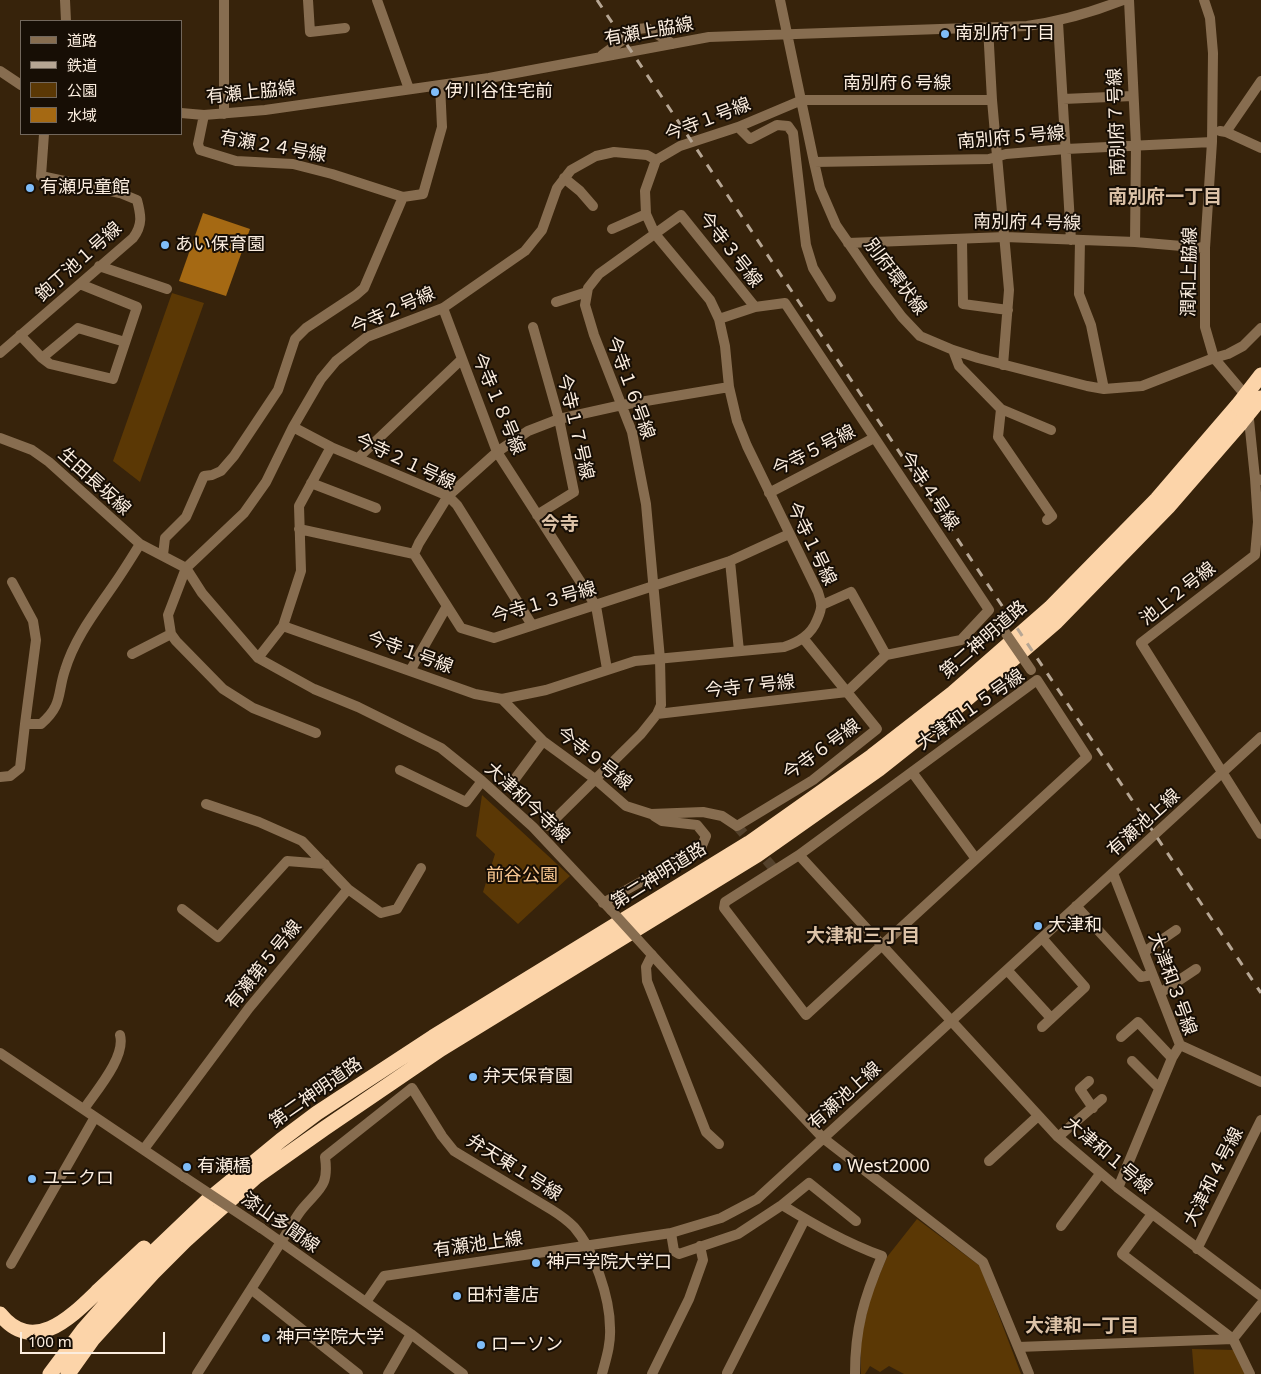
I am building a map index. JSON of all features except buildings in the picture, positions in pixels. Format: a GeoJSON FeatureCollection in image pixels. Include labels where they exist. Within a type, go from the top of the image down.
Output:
{"type":"FeatureCollection","features":[{"type":"Feature","properties":{"kind":"highway","name":"第二神明道路"},"geometry":{"type":"LineString","coordinates":[[68,1374],[93,1340],[153,1273],[191,1235],[257,1176],[441,1049],[757,855],[879,769],[961,704],[1056,622],[1168,507],[1240,424],[1248,400],[1261,376]]}},
{"type":"Feature","properties":{"kind":"highway","name":"第二神明道路"},"geometry":{"type":"LineString","coordinates":[[50,1374],[112,1295],[174,1231],[246,1168],[317,1113],[433,1037],[749,843],[872,756],[952,693],[1050,608],[1157,499],[1248,400]]}},
{"type":"Feature","properties":{"kind":"highway"},"geometry":{"type":"LineString","coordinates":[[0,1314],[11,1325],[27,1331],[45,1331],[63,1323],[155,1237],[197,1201],[258,1152],[317,1113]]}},
{"type":"Feature","properties":{"kind":"street"},"geometry":{"type":"LineString","coordinates":[[65,0],[66,20]]}},
{"type":"Feature","properties":{"kind":"street"},"geometry":{"type":"LineString","coordinates":[[224,0],[224,114]]}},
{"type":"Feature","properties":{"kind":"street"},"geometry":{"type":"LineString","coordinates":[[308,0],[310,32],[345,28]]}},
{"type":"Feature","properties":{"kind":"street"},"geometry":{"type":"LineString","coordinates":[[377,0],[409,89]]}},
{"type":"Feature","properties":{"kind":"street","name":"別府環状線"},"geometry":{"type":"LineString","coordinates":[[780,0],[820,188],[836,225],[848,243],[902,317],[920,336],[953,350],[1003,365],[1104,389],[1142,386],[1228,354],[1243,346],[1261,328]]}},
{"type":"Feature","properties":{"kind":"street","name":"有瀬上脇線"},"geometry":{"type":"LineString","coordinates":[[182,113],[204,115],[264,110],[440,85],[489,78],[709,38],[787,33],[1026,26],[1058,22],[1093,12],[1123,0]]}},
{"type":"Feature","properties":{"kind":"street","name":"南別府７号線"},"geometry":{"type":"LineString","coordinates":[[1129,0],[1136,145],[1135,242]]}},
{"type":"Feature","properties":{"kind":"street","name":"潤和上脇線"},"geometry":{"type":"LineString","coordinates":[[1204,0],[1210,18],[1213,53],[1212,142],[1206,248],[1205,327],[1214,358],[1248,400],[1261,403]]}},
{"type":"Feature","properties":{"kind":"street"},"geometry":{"type":"LineString","coordinates":[[1058,22],[1066,149],[1079,294],[1091,325],[1104,389]]}},
{"type":"Feature","properties":{"kind":"street"},"geometry":{"type":"LineString","coordinates":[[988,27],[992,100],[1006,237],[1009,290],[1003,365]]}},
{"type":"Feature","properties":{"kind":"street"},"geometry":{"type":"LineString","coordinates":[[599,57],[638,29],[647,28],[673,44]]}},
{"type":"Feature","properties":{"kind":"street"},"geometry":{"type":"LineString","coordinates":[[0,70],[20,84]]}},
{"type":"Feature","properties":{"kind":"street"},"geometry":{"type":"LineString","coordinates":[[1226,132],[1261,81]]}},
{"type":"Feature","properties":{"kind":"street"},"geometry":{"type":"LineString","coordinates":[[163,555],[165,538],[186,517],[204,476],[221,471],[234,456],[278,390],[295,339],[306,328],[364,288],[403,197],[422,194],[442,127],[440,85]]}},
{"type":"Feature","properties":{"kind":"street"},"geometry":{"type":"LineString","coordinates":[[1063,99],[1133,96]]}},
{"type":"Feature","properties":{"kind":"street","name":"南別府６号線"},"geometry":{"type":"LineString","coordinates":[[802,100],[992,100]]}},
{"type":"Feature","properties":{"kind":"street","name":"今寺１号線"},"geometry":{"type":"LineString","coordinates":[[283,626],[475,694],[502,699],[546,690],[635,661],[784,647],[796,643],[813,629],[822,605],[818,592],[746,446],[729,387],[725,346],[719,319],[710,300],[655,234],[646,214],[645,191],[656,160],[680,146],[738,127],[802,100]]}},
{"type":"Feature","properties":{"kind":"street","name":"有瀬２４号線"},"geometry":{"type":"LineString","coordinates":[[204,115],[198,144],[200,150],[236,161],[293,164],[332,174],[403,197]]}},
{"type":"Feature","properties":{"kind":"street"},"geometry":{"type":"LineString","coordinates":[[738,127],[750,139],[777,125],[788,126],[793,133],[806,245],[813,268],[832,297]]}},
{"type":"Feature","properties":{"kind":"street"},"geometry":{"type":"LineString","coordinates":[[1212,130],[1226,132],[1261,148]]}},
{"type":"Feature","properties":{"kind":"street","name":"鉋丁池１号線"},"geometry":{"type":"LineString","coordinates":[[0,353],[133,238],[139,230],[141,216],[137,200],[120,194],[41,176],[44,135]]}},
{"type":"Feature","properties":{"kind":"street","name":"南別府５号線"},"geometry":{"type":"LineString","coordinates":[[814,162],[998,157],[1006,154],[1066,149],[1212,142]]}},
{"type":"Feature","properties":{"kind":"street","name":"今寺２号線"},"geometry":{"type":"LineString","coordinates":[[186,568],[244,513],[266,482],[293,427],[321,378],[336,361],[367,337],[443,308],[525,251],[542,230],[556,188],[571,170],[596,156],[614,152],[647,155],[656,160]]}},
{"type":"Feature","properties":{"kind":"street"},"geometry":{"type":"LineString","coordinates":[[564,178],[580,191],[593,206]]}},
{"type":"Feature","properties":{"kind":"street"},"geometry":{"type":"LineString","coordinates":[[612,229],[646,214]]}},
{"type":"Feature","properties":{"kind":"street","name":"今寺３号線"},"geometry":{"type":"LineString","coordinates":[[655,234],[681,215],[755,307]]}},
{"type":"Feature","properties":{"kind":"street"},"geometry":{"type":"LineString","coordinates":[[556,302],[588,292],[588,288],[599,274],[655,234]]}},
{"type":"Feature","properties":{"kind":"street","name":"南別府４号線"},"geometry":{"type":"LineString","coordinates":[[848,243],[1006,237],[1135,242],[1206,248]]}},
{"type":"Feature","properties":{"kind":"street"},"geometry":{"type":"LineString","coordinates":[[962,239],[963,304],[1008,310]]}},
{"type":"Feature","properties":{"kind":"street"},"geometry":{"type":"LineString","coordinates":[[99,266],[167,289]]}},
{"type":"Feature","properties":{"kind":"street"},"geometry":{"type":"LineString","coordinates":[[20,335],[50,364],[113,379],[137,307],[80,284]]}},
{"type":"Feature","properties":{"kind":"street","name":"今寺１６号線"},"geometry":{"type":"LineString","coordinates":[[588,292],[585,305],[594,335],[632,432],[646,504],[660,659],[661,705],[657,714]]}},
{"type":"Feature","properties":{"kind":"street","name":"今寺４号線"},"geometry":{"type":"LineString","coordinates":[[719,319],[755,307],[785,303],[1037,680]]}},
{"type":"Feature","properties":{"kind":"street","name":"今寺１８号線"},"geometry":{"type":"LineString","coordinates":[[443,308],[497,452],[596,606],[606,669]]}},
{"type":"Feature","properties":{"kind":"street","name":"今寺１７号線"},"geometry":{"type":"LineString","coordinates":[[533,327],[559,419],[574,492],[537,515]]}},
{"type":"Feature","properties":{"kind":"street"},"geometry":{"type":"LineString","coordinates":[[42,358],[78,328],[125,342]]}},
{"type":"Feature","properties":{"kind":"street"},"geometry":{"type":"LineString","coordinates":[[953,350],[959,366],[1001,409],[1051,430]]}},
{"type":"Feature","properties":{"kind":"street"},"geometry":{"type":"LineString","coordinates":[[358,458],[462,358]]}},
{"type":"Feature","properties":{"kind":"street"},"geometry":{"type":"LineString","coordinates":[[300,529],[414,554],[448,496],[497,452],[528,431],[559,419],[622,405],[729,387]]}},
{"type":"Feature","properties":{"kind":"street"},"geometry":{"type":"LineString","coordinates":[[1248,400],[1258,479],[1258,558]]}},
{"type":"Feature","properties":{"kind":"street"},"geometry":{"type":"LineString","coordinates":[[1001,409],[998,437],[1052,516],[1047,520]]}},
{"type":"Feature","properties":{"kind":"street","name":"今寺２１号線"},"geometry":{"type":"LineString","coordinates":[[293,427],[330,447],[448,496],[457,505],[532,625]]}},
{"type":"Feature","properties":{"kind":"street","name":"生田長坂線"},"geometry":{"type":"LineString","coordinates":[[0,438],[32,450],[49,462],[140,544],[163,555]]}},
{"type":"Feature","properties":{"kind":"street","name":"今寺５号線"},"geometry":{"type":"LineString","coordinates":[[768,493],[874,438]]}},
{"type":"Feature","properties":{"kind":"street"},"geometry":{"type":"LineString","coordinates":[[258,658],[283,626],[301,571],[299,506],[330,447]]}},
{"type":"Feature","properties":{"kind":"street"},"geometry":{"type":"LineString","coordinates":[[311,483],[376,508]]}},
{"type":"Feature","properties":{"kind":"street","name":"今寺１３号線"},"geometry":{"type":"LineString","coordinates":[[414,554],[461,628],[494,638],[730,561],[789,534]]}},
{"type":"Feature","properties":{"kind":"street"},"geometry":{"type":"LineString","coordinates":[[25,724],[41,724],[52,715],[58,701],[64,672],[71,652],[87,622],[140,544]]}},
{"type":"Feature","properties":{"kind":"street","name":"大津和今寺線"},"geometry":{"type":"LineString","coordinates":[[163,555],[186,568],[202,593],[258,658],[314,689],[358,707],[441,748],[482,781],[533,827],[700,1009],[823,1138],[984,1262],[1029,1374]]}},
{"type":"Feature","properties":{"kind":"street","name":"池上２号線"},"geometry":{"type":"LineString","coordinates":[[1222,774],[1141,643],[1258,558]]}},
{"type":"Feature","properties":{"kind":"street"},"geometry":{"type":"LineString","coordinates":[[730,561],[739,651]]}},
{"type":"Feature","properties":{"kind":"street"},"geometry":{"type":"LineString","coordinates":[[186,568],[168,615],[171,634],[176,642],[223,689],[254,708],[316,733]]}},
{"type":"Feature","properties":{"kind":"street"},"geometry":{"type":"LineString","coordinates":[[0,777],[10,776],[20,768],[36,640],[33,621],[12,582]]}},
{"type":"Feature","properties":{"kind":"street"},"geometry":{"type":"LineString","coordinates":[[822,605],[851,592],[886,655]]}},
{"type":"Feature","properties":{"kind":"street"},"geometry":{"type":"LineString","coordinates":[[410,671],[447,606]]}},
{"type":"Feature","properties":{"kind":"street"},"geometry":{"type":"LineString","coordinates":[[847,692],[886,655],[961,640],[989,610]]}},
{"type":"Feature","properties":{"kind":"street"},"geometry":{"type":"LineString","coordinates":[[132,654],[171,634]]}},
{"type":"Feature","properties":{"kind":"street","name":"今寺６号線"},"geometry":{"type":"LineString","coordinates":[[737,826],[813,780],[877,730],[803,638]]}},
{"type":"Feature","properties":{"kind":"street","name":"大津和１５号線"},"geometry":{"type":"LineString","coordinates":[[1037,680],[1087,757],[806,1015],[724,908],[725,902],[799,855],[1037,680]]}},
{"type":"Feature","properties":{"kind":"street","name":"今寺７号線"},"geometry":{"type":"LineString","coordinates":[[657,714],[847,692]]}},
{"type":"Feature","properties":{"kind":"street","name":"今寺９号線"},"geometry":{"type":"LineString","coordinates":[[502,699],[543,741],[595,779],[626,806],[650,814],[703,812],[722,816],[737,826]]}},
{"type":"Feature","properties":{"kind":"street"},"geometry":{"type":"LineString","coordinates":[[548,826],[641,734],[657,714]]}},
{"type":"Feature","properties":{"kind":"street","name":"有瀬池上線"},"geometry":{"type":"LineString","coordinates":[[366,1302],[384,1276],[671,1233],[721,1218],[757,1199],[1261,737]]}},
{"type":"Feature","properties":{"kind":"street"},"geometry":{"type":"LineString","coordinates":[[509,787],[543,741]]}},
{"type":"Feature","properties":{"kind":"street"},"geometry":{"type":"LineString","coordinates":[[400,770],[466,802],[482,781]]}},
{"type":"Feature","properties":{"kind":"street"},"geometry":{"type":"LineString","coordinates":[[912,772],[976,859]]}},
{"type":"Feature","properties":{"kind":"street"},"geometry":{"type":"LineString","coordinates":[[1222,774],[1261,834]]}},
{"type":"Feature","properties":{"kind":"street"},"geometry":{"type":"LineString","coordinates":[[206,804],[259,822],[302,841],[348,889],[382,913],[397,909],[420,868]]}},
{"type":"Feature","properties":{"kind":"street"},"geometry":{"type":"LineString","coordinates":[[607,906],[701,848],[706,836],[696,825],[662,821],[650,814]]}},
{"type":"Feature","properties":{"kind":"street"},"geometry":{"type":"LineString","coordinates":[[799,855],[951,1022]]}},
{"type":"Feature","properties":{"kind":"street"},"geometry":{"type":"LineString","coordinates":[[182,909],[218,938],[287,861],[325,864]]}},
{"type":"Feature","properties":{"kind":"street","name":"大津和３号線"},"geometry":{"type":"LineString","coordinates":[[1113,873],[1180,1045],[1172,1058],[1118,1188]]}},
{"type":"Feature","properties":{"kind":"street","name":"有瀬第５号線"},"geometry":{"type":"LineString","coordinates":[[144,1149],[248,1008],[348,889]]}},
{"type":"Feature","properties":{"kind":"street"},"geometry":{"type":"LineString","coordinates":[[1076,906],[1141,977],[1152,975]]}},
{"type":"Feature","properties":{"kind":"street"},"geometry":{"type":"LineString","coordinates":[[1144,952],[1176,930]]}},
{"type":"Feature","properties":{"kind":"street"},"geometry":{"type":"LineString","coordinates":[[1042,938],[1084,987],[1042,1027]]}},
{"type":"Feature","properties":{"kind":"street"},"geometry":{"type":"LineString","coordinates":[[652,955],[646,967],[647,981],[706,1132],[719,1144]]}},
{"type":"Feature","properties":{"kind":"street"},"geometry":{"type":"LineString","coordinates":[[1160,993],[1196,969]]}},
{"type":"Feature","properties":{"kind":"street"},"geometry":{"type":"LineString","coordinates":[[1007,970],[1051,1018]]}},
{"type":"Feature","properties":{"kind":"street","name":"大津和１号線"},"geometry":{"type":"LineString","coordinates":[[951,1022],[1058,1137],[1100,1174],[1261,1296]]}},
{"type":"Feature","properties":{"kind":"street"},"geometry":{"type":"LineString","coordinates":[[1121,1037],[1138,1022],[1172,1058]]}},
{"type":"Feature","properties":{"kind":"street"},"geometry":{"type":"LineString","coordinates":[[84,1109],[115,1062],[121,1041],[120,1035]]}},
{"type":"Feature","properties":{"kind":"street"},"geometry":{"type":"LineString","coordinates":[[1180,1045],[1261,1082]]}},
{"type":"Feature","properties":{"kind":"street","name":"漆山多聞線"},"geometry":{"type":"LineString","coordinates":[[0,1053],[260,1228],[411,1334],[463,1374]]}},
{"type":"Feature","properties":{"kind":"street"},"geometry":{"type":"LineString","coordinates":[[1132,1060],[1160,1088]]}},
{"type":"Feature","properties":{"kind":"street"},"geometry":{"type":"LineString","coordinates":[[1089,1081],[1080,1090],[1093,1108]]}},
{"type":"Feature","properties":{"kind":"street","name":"弁天東１号線"},"geometry":{"type":"LineString","coordinates":[[280,1242],[302,1209],[322,1188],[327,1172],[325,1157],[412,1088],[442,1136],[454,1151],[565,1219],[575,1228],[586,1246],[606,1297],[610,1328],[607,1356],[602,1374]]}},
{"type":"Feature","properties":{"kind":"street"},"geometry":{"type":"LineString","coordinates":[[1058,1137],[1102,1099]]}},
{"type":"Feature","properties":{"kind":"street"},"geometry":{"type":"LineString","coordinates":[[989,1161],[1038,1116]]}},
{"type":"Feature","properties":{"kind":"street"},"geometry":{"type":"LineString","coordinates":[[11,1264],[95,1117]]}},
{"type":"Feature","properties":{"kind":"street","name":"大津和４号線"},"geometry":{"type":"LineString","coordinates":[[1197,1249],[1261,1120]]}},
{"type":"Feature","properties":{"kind":"street"},"geometry":{"type":"LineString","coordinates":[[1061,1226],[1100,1174]]}},
{"type":"Feature","properties":{"kind":"street"},"geometry":{"type":"LineString","coordinates":[[671,1233],[674,1251],[679,1254],[738,1234],[782,1205],[809,1183],[856,1221]]}},
{"type":"Feature","properties":{"kind":"street"},"geometry":{"type":"LineString","coordinates":[[782,1205],[829,1234],[882,1256],[866,1294],[858,1326],[855,1348],[855,1374]]}},
{"type":"Feature","properties":{"kind":"street"},"geometry":{"type":"LineString","coordinates":[[1152,1214],[1122,1254],[1233,1339],[1250,1374]]}},
{"type":"Feature","properties":{"kind":"street"},"geometry":{"type":"LineString","coordinates":[[727,1373],[805,1219]]}},
{"type":"Feature","properties":{"kind":"street"},"geometry":{"type":"LineString","coordinates":[[196,1374],[280,1242]]}},
{"type":"Feature","properties":{"kind":"street"},"geometry":{"type":"LineString","coordinates":[[652,1374],[689,1299],[703,1260],[700,1246]]}},
{"type":"Feature","properties":{"kind":"street"},"geometry":{"type":"LineString","coordinates":[[251,1290],[358,1374]]}},
{"type":"Feature","properties":{"kind":"street"},"geometry":{"type":"LineString","coordinates":[[1018,1347],[1233,1339],[1261,1304]]}},
{"type":"Feature","properties":{"kind":"street"},"geometry":{"type":"LineString","coordinates":[[388,1374],[411,1334]]}},
{"type":"Feature","properties":{"kind":"green space"},"geometry":{"type":"Polygon","coordinates":[[[172,293],[204,303],[140,482],[113,461],[172,293]]]}},
{"type":"Feature","properties":{"kind":"green space","name":"前谷公園"},"geometry":{"type":"Polygon","coordinates":[[[482,795],[570,876],[518,924],[483,892],[495,854],[476,836],[482,795]]]}},
{"type":"Feature","properties":{"kind":"green space"},"geometry":{"type":"Polygon","coordinates":[[[917,1219],[980,1266],[1021,1374],[904,1374],[889,1366],[880,1372],[870,1366],[865,1374],[861,1374],[861,1336],[872,1293],[887,1257],[917,1219]]]}},
{"type":"Feature","properties":{"kind":"green space"},"geometry":{"type":"Polygon","coordinates":[[[1192,1349],[1235,1350],[1246,1374],[1194,1374],[1192,1349]]]}},
{"type":"Feature","properties":{"kind":"water"},"geometry":{"type":"Polygon","coordinates":[[[203,213],[250,229],[226,296],[179,281],[203,213]]]}},
{"type":"Feature","properties":{"kind":"tunnel"},"geometry":{"type":"LineString","coordinates":[[737,826],[775,870]]}},
{"type":"Feature","properties":{"kind":"railway"},"geometry":{"type":"LineString","coordinates":[[597,0],[1261,993]]}},
{"type":"Feature","properties":{"kind":"place","name":"南別府1丁目"},"geometry":{"type":"Point","coordinates":[945,34]}},
{"type":"Feature","properties":{"kind":"place","name":"伊川谷住宅前"},"geometry":{"type":"Point","coordinates":[435,92]}},
{"type":"Feature","properties":{"kind":"place","name":"有瀬児童館"},"geometry":{"type":"Point","coordinates":[30,188]}},
{"type":"Feature","properties":{"kind":"place","name":"あい保育園"},"geometry":{"type":"Point","coordinates":[165,245]}},
{"type":"Feature","properties":{"kind":"place","name":"大津和"},"geometry":{"type":"Point","coordinates":[1038,926]}},
{"type":"Feature","properties":{"kind":"place","name":"弁天保育園"},"geometry":{"type":"Point","coordinates":[473,1077]}},
{"type":"Feature","properties":{"kind":"place","name":"有瀬橋"},"geometry":{"type":"Point","coordinates":[187,1167]}},
{"type":"Feature","properties":{"kind":"place","name":"West2000"},"geometry":{"type":"Point","coordinates":[837,1167]}},
{"type":"Feature","properties":{"kind":"place","name":"ユニクロ"},"geometry":{"type":"Point","coordinates":[32,1179]}},
{"type":"Feature","properties":{"kind":"place","name":"神戸学院大学口"},"geometry":{"type":"Point","coordinates":[536,1263]}},
{"type":"Feature","properties":{"kind":"place","name":"田村書店"},"geometry":{"type":"Point","coordinates":[457,1296]}},
{"type":"Feature","properties":{"kind":"place","name":"神戸学院大学"},"geometry":{"type":"Point","coordinates":[266,1338]}},
{"type":"Feature","properties":{"kind":"place","name":"ローソン"},"geometry":{"type":"Point","coordinates":[481,1345]}},
{"type":"Feature","properties":{"kind":"district","name":"南別府一丁目"},"geometry":{"type":"Point","coordinates":[1165,198]}},
{"type":"Feature","properties":{"kind":"district","name":"今寺"},"geometry":{"type":"Point","coordinates":[560,525]}},
{"type":"Feature","properties":{"kind":"district","name":"大津和三丁目"},"geometry":{"type":"Point","coordinates":[863,937]}},
{"type":"Feature","properties":{"kind":"district","name":"大津和一丁目"},"geometry":{"type":"Point","coordinates":[1082,1327]}}]}
